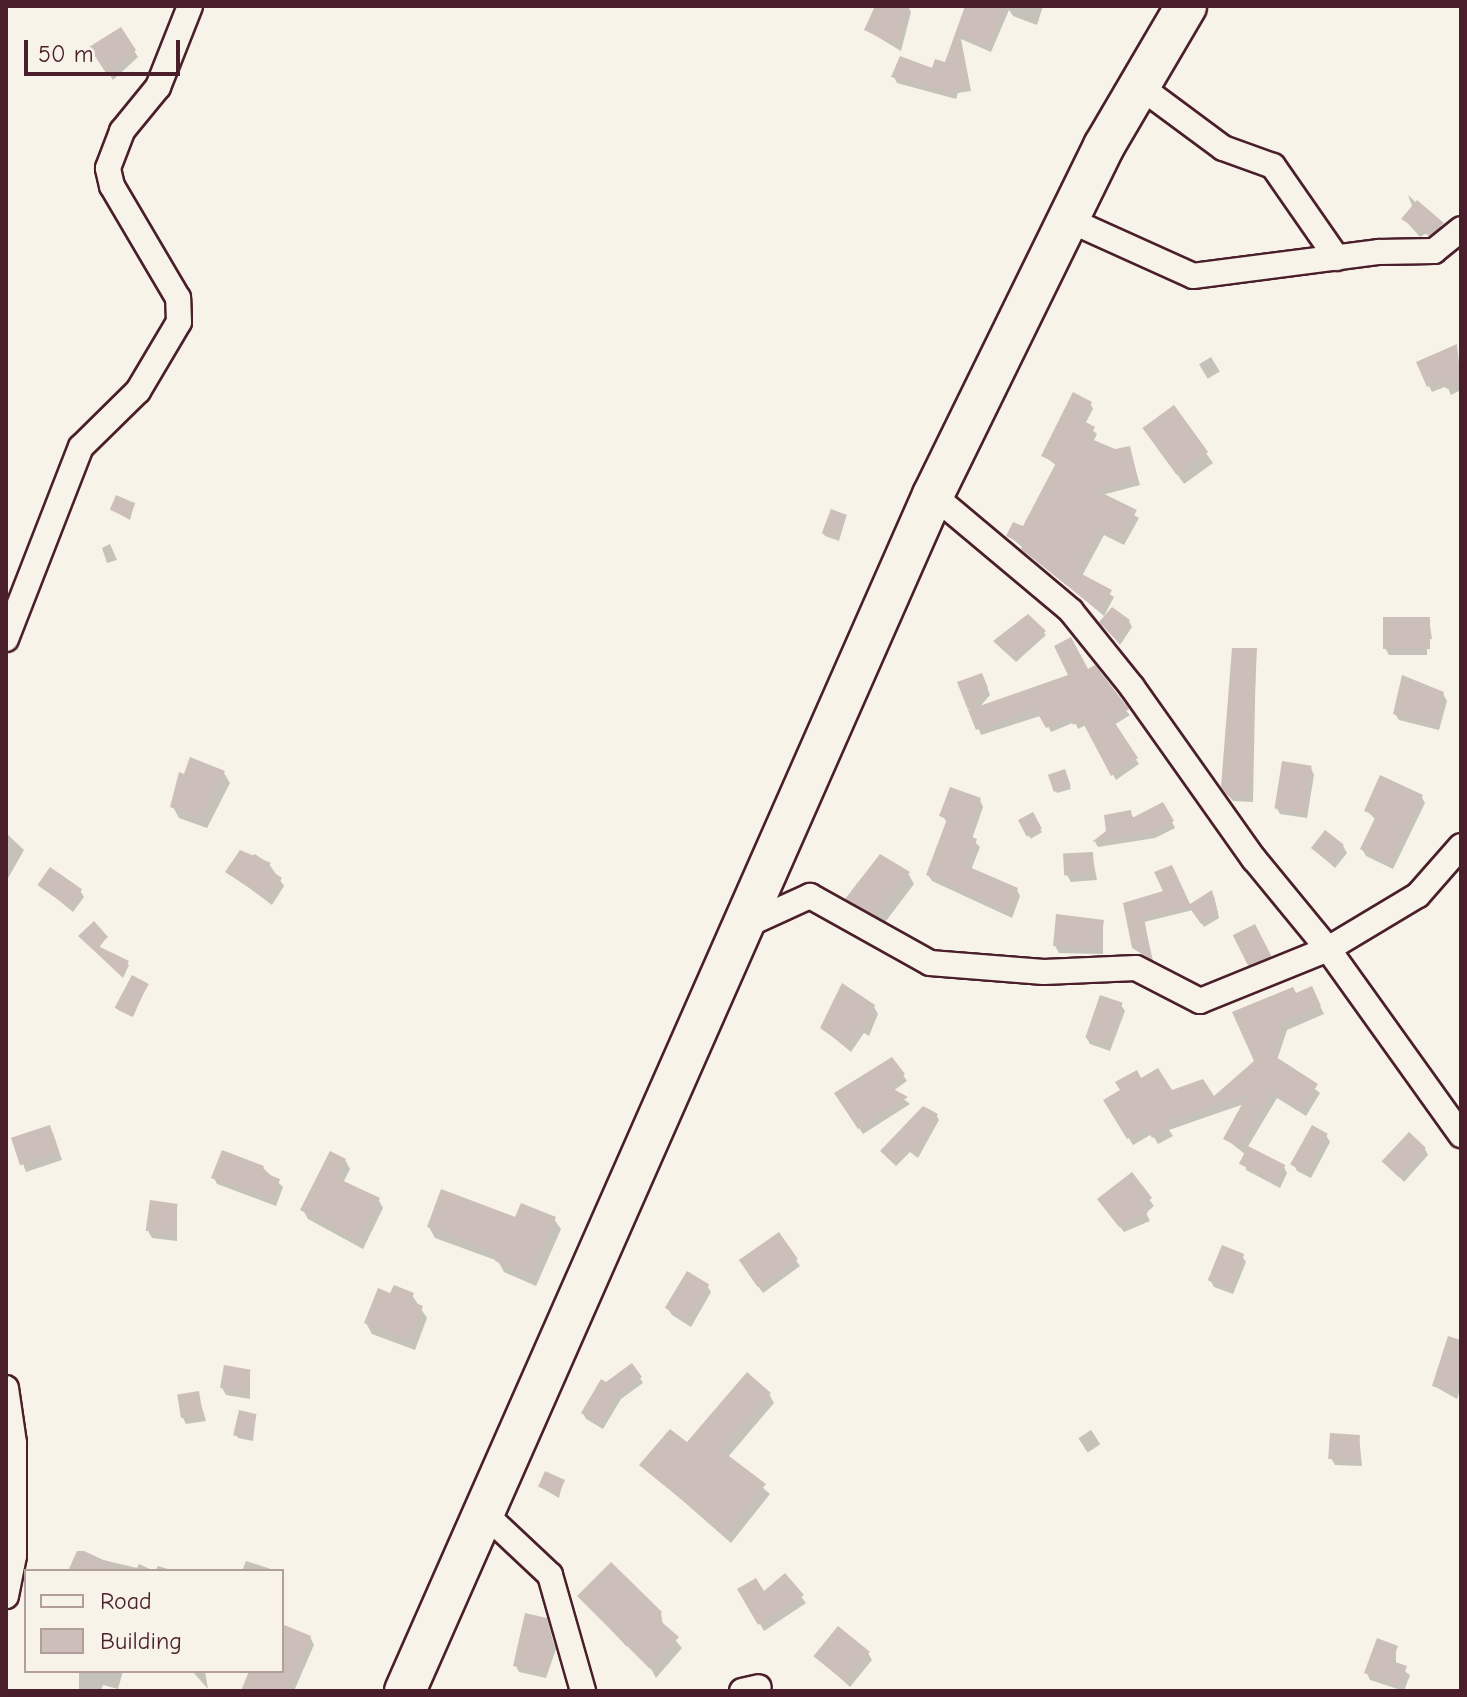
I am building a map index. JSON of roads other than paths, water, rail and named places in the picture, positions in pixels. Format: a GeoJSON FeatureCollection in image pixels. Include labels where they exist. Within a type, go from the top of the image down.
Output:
{"type":"FeatureCollection","features":[{"type":"Feature","properties":{"kind":"highway"},"geometry":{"type":"LineString","coordinates":[[405,1691],[933,495],[1067,219],[1138,85],[1186,6]]}},
{"type":"Feature","properties":{"kind":"street"},"geometry":{"type":"LineString","coordinates":[[6,639],[81,447],[138,391],[179,322],[178,298],[112,186],[108,168],[122,131],[158,87],[190,6]]}},
{"type":"Feature","properties":{"kind":"street"},"geometry":{"type":"LineString","coordinates":[[1138,85],[1223,148],[1273,166],[1337,258]]}},
{"type":"Feature","properties":{"kind":"street"},"geometry":{"type":"LineString","coordinates":[[1067,219],[1193,276],[1337,258],[1434,251],[1461,229]]}},
{"type":"Feature","properties":{"kind":"street"},"geometry":{"type":"LineString","coordinates":[[933,495],[1071,611],[1132,687],[1254,859],[1328,949],[1461,1135]]}},
{"type":"Feature","properties":{"kind":"street"},"geometry":{"type":"LineString","coordinates":[[742,927],[810,896],[930,963],[1044,972],[1136,968],[1200,1001],[1328,949],[1418,895],[1461,846]]}},
{"type":"Feature","properties":{"kind":"street"},"geometry":{"type":"LineString","coordinates":[[6,1388],[14,1443],[14,1556],[6,1596]]}},
{"type":"Feature","properties":{"kind":"street"},"geometry":{"type":"LineString","coordinates":[[483,1512],[550,1575],[583,1691]]}}]}
